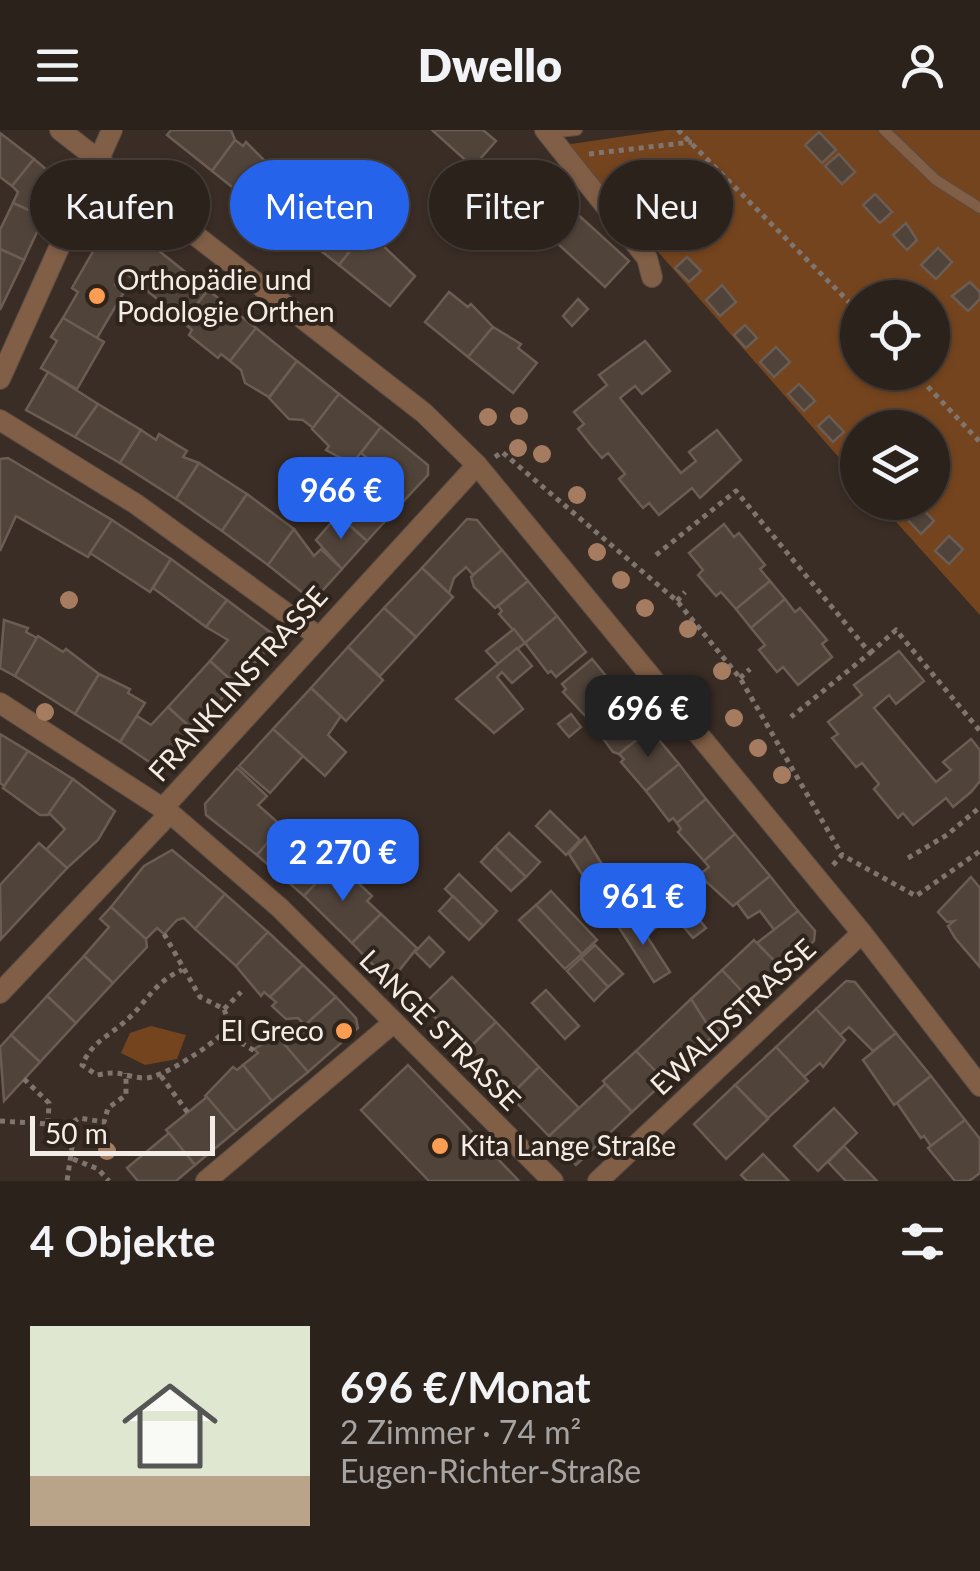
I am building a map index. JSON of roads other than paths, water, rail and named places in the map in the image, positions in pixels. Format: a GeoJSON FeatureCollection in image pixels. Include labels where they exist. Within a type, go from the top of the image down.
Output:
{"type":"FeatureCollection","features":[{"type":"Feature","properties":{"kind":"street"},"geometry":{"type":"LineString","coordinates":[[60,130],[98,160],[112,130]]}},
{"type":"Feature","properties":{"kind":"street"},"geometry":{"type":"LineString","coordinates":[[547,132],[646,258],[652,278]]}},
{"type":"Feature","properties":{"kind":"street"},"geometry":{"type":"LineString","coordinates":[[210,247],[424,413],[478,468],[862,934],[980,1086]]}},
{"type":"Feature","properties":{"kind":"street"},"geometry":{"type":"LineString","coordinates":[[0,379],[58,250]]}},
{"type":"Feature","properties":{"kind":"street"},"geometry":{"type":"LineString","coordinates":[[0,420],[136,504],[319,637]]}},
{"type":"Feature","properties":{"kind":"street","name":"FRANKLINSTRASSE"},"geometry":{"type":"LineString","coordinates":[[4,982],[166,811],[319,637],[478,468]]}},
{"type":"Feature","properties":{"kind":"street","name":"LANGE STRASSE"},"geometry":{"type":"LineString","coordinates":[[0,703],[166,811],[280,908],[553,1181]]}},
{"type":"Feature","properties":{"kind":"street","name":"EWALDSTRASSE"},"geometry":{"type":"LineString","coordinates":[[598,1181],[862,934]]}},
{"type":"Feature","properties":{"kind":"street"},"geometry":{"type":"LineString","coordinates":[[206,1181],[393,1023]]}},
{"type":"Feature","properties":{"kind":"lane"},"geometry":{"type":"LineString","coordinates":[[547,132],[577,130]]}},
{"type":"Feature","properties":{"kind":"lane"},"geometry":{"type":"LineString","coordinates":[[884,130],[936,180],[980,208]]}},
{"type":"Feature","properties":{"kind":"place","name":"Orthopädie und Podologie Orthen"},"geometry":{"type":"Point","coordinates":[97,296]}},
{"type":"Feature","properties":{"kind":"place","name":"El Greco"},"geometry":{"type":"Point","coordinates":[344,1031]}},
{"type":"Feature","properties":{"kind":"place","name":"Kita Lange Straße"},"geometry":{"type":"Point","coordinates":[440,1146]}}]}
